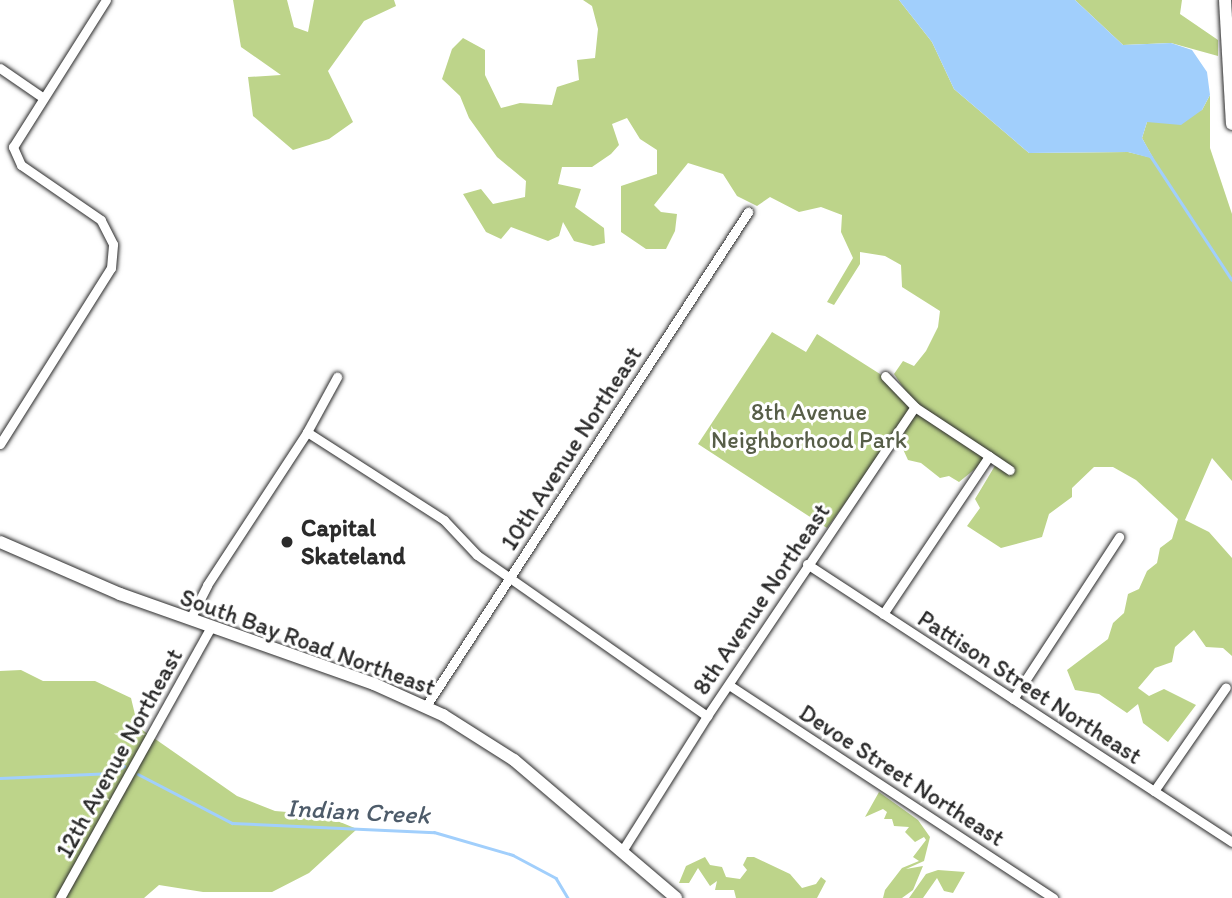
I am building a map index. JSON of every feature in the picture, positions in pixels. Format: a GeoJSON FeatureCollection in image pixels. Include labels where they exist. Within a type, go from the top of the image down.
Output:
{"type":"FeatureCollection","features":[{"type":"Feature","properties":{"kind":"street"},"geometry":{"type":"LineString","coordinates":[[0,444],[105,282],[113,257],[113,244],[101,220],[17,161],[15,139],[106,0]]}},
{"type":"Feature","properties":{"kind":"street"},"geometry":{"type":"LineString","coordinates":[[1225,0],[1232,124]]}},
{"type":"Feature","properties":{"kind":"street"},"geometry":{"type":"LineString","coordinates":[[0,68],[42,97]]}},
{"type":"Feature","properties":{"kind":"street","name":"10th Avenue Northeast"},"geometry":{"type":"LineString","coordinates":[[426,706],[748,212]]}},
{"type":"Feature","properties":{"kind":"street"},"geometry":{"type":"LineString","coordinates":[[885,376],[915,407],[1010,470]]}},
{"type":"Feature","properties":{"kind":"street","name":"12th Avenue Northeast"},"geometry":{"type":"LineString","coordinates":[[190,619],[206,585],[307,432],[337,377]]}},
{"type":"Feature","properties":{"kind":"street","name":"8th Avenue Northeast"},"geometry":{"type":"LineString","coordinates":[[622,851],[707,716],[915,407]]}},
{"type":"Feature","properties":{"kind":"street"},"geometry":{"type":"LineString","coordinates":[[307,432],[444,520],[477,555],[707,716]]}},
{"type":"Feature","properties":{"kind":"street"},"geometry":{"type":"LineString","coordinates":[[883,614],[989,456]]}},
{"type":"Feature","properties":{"kind":"street"},"geometry":{"type":"LineString","coordinates":[[1013,699],[1119,537]]}},
{"type":"Feature","properties":{"kind":"street","name":"South Bay Road Northeast"},"geometry":{"type":"LineString","coordinates":[[0,542],[190,619],[426,706],[514,760],[676,898]]}},
{"type":"Feature","properties":{"kind":"street","name":"Pattison Street Northeast"},"geometry":{"type":"LineString","coordinates":[[807,565],[1232,842]]}},
{"type":"Feature","properties":{"kind":"street","name":"12th Avenue Northeast"},"geometry":{"type":"LineString","coordinates":[[60,898],[211,626]]}},
{"type":"Feature","properties":{"kind":"street","name":"Devoe Street Northeast"},"geometry":{"type":"LineString","coordinates":[[729,685],[1053,898]]}},
{"type":"Feature","properties":{"kind":"street"},"geometry":{"type":"LineString","coordinates":[[1154,791],[1226,687]]}},
{"type":"Feature","properties":{"kind":"green space"},"geometry":{"type":"Polygon","coordinates":[[[233,0],[287,0],[294,27],[308,32],[314,0],[394,0],[396,6],[364,21],[328,71],[353,122],[329,139],[293,150],[253,116],[248,77],[281,75],[241,47],[233,0]]]}},
{"type":"Feature","properties":{"kind":"green space","name":"8th Avenue Neighborhood Park"},"geometry":{"type":"Polygon","coordinates":[[[583,0],[899,0],[932,42],[954,89],[1029,153],[1128,152],[1153,158],[1142,138],[1147,122],[1202,110],[1210,95],[1210,148],[1232,214],[1232,481],[1212,458],[1185,520],[1209,532],[1232,558],[1232,656],[1223,648],[1206,647],[1194,630],[1175,647],[1172,662],[1155,668],[1138,688],[1149,696],[1164,689],[1196,705],[1168,742],[1143,723],[1138,704],[1127,713],[1099,694],[1075,690],[1067,670],[1108,639],[1113,623],[1124,613],[1128,594],[1139,589],[1147,571],[1157,563],[1160,548],[1172,539],[1178,519],[1136,480],[1113,467],[1094,467],[1072,488],[1072,497],[1049,514],[1042,537],[1001,548],[967,526],[980,508],[975,499],[996,464],[986,460],[959,482],[949,476],[940,478],[921,463],[908,460],[902,447],[907,418],[827,528],[698,444],[772,332],[806,352],[817,334],[880,374],[899,395],[907,393],[894,374],[903,361],[914,366],[926,351],[938,327],[940,311],[902,287],[901,265],[885,256],[860,252],[860,264],[834,305],[827,302],[853,258],[841,232],[842,215],[821,207],[799,212],[770,197],[757,206],[737,196],[723,174],[688,163],[654,205],[661,212],[677,214],[675,231],[666,249],[646,249],[621,232],[621,186],[657,174],[657,150],[640,139],[627,118],[612,124],[619,145],[611,154],[592,167],[562,167],[558,184],[581,189],[575,207],[604,228],[605,243],[593,246],[574,241],[563,222],[559,236],[548,241],[511,227],[501,239],[486,232],[463,194],[481,189],[493,204],[525,197],[526,181],[497,157],[469,118],[460,96],[442,79],[452,49],[463,38],[485,50],[485,75],[501,108],[520,103],[552,105],[557,87],[579,80],[577,60],[595,58],[598,29],[592,6],[583,0]]]}},
{"type":"Feature","properties":{"kind":"green space"},"geometry":{"type":"Polygon","coordinates":[[[1075,0],[1182,0],[1180,14],[1218,40],[1218,56],[1171,43],[1123,45],[1075,0]]]}},
{"type":"Feature","properties":{"kind":"green space"},"geometry":{"type":"Polygon","coordinates":[[[21,670],[43,681],[95,681],[131,698],[138,727],[237,796],[275,811],[323,815],[357,829],[309,873],[272,892],[203,892],[159,885],[144,898],[0,898],[0,671],[21,670]]]}},
{"type":"Feature","properties":{"kind":"green space"},"geometry":{"type":"Polygon","coordinates":[[[879,792],[918,820],[930,837],[924,861],[906,869],[923,866],[913,890],[902,898],[883,898],[885,890],[902,868],[919,861],[913,857],[926,840],[924,837],[915,842],[905,832],[909,827],[894,826],[892,819],[884,819],[887,812],[883,809],[865,817],[879,792]]]}},
{"type":"Feature","properties":{"kind":"green space"},"geometry":{"type":"Polygon","coordinates":[[[705,857],[710,865],[722,867],[726,877],[740,879],[747,870],[743,865],[747,857],[754,857],[790,874],[802,888],[816,884],[821,877],[826,881],[817,898],[736,898],[734,890],[715,890],[717,881],[710,886],[698,868],[689,883],[679,883],[686,866],[705,857]]]}},
{"type":"Feature","properties":{"kind":"green space"},"geometry":{"type":"Polygon","coordinates":[[[938,870],[965,872],[953,893],[944,891],[937,878],[923,898],[909,898],[926,874],[938,870]]]}},
{"type":"Feature","properties":{"kind":"water"},"geometry":{"type":"Polygon","coordinates":[[[899,0],[1075,0],[1123,45],[1171,43],[1192,50],[1207,72],[1210,95],[1202,110],[1181,125],[1147,122],[1142,138],[1154,159],[1128,152],[1029,153],[954,89],[932,42],[899,0]]]}},
{"type":"Feature","properties":{"kind":"waterway"},"geometry":{"type":"LineString","coordinates":[[1150,155],[1232,280]]}},
{"type":"Feature","properties":{"kind":"waterway","name":"Indian Creek"},"geometry":{"type":"LineString","coordinates":[[0,778],[113,773],[124,766]]}},
{"type":"Feature","properties":{"kind":"waterway","name":"Indian Creek"},"geometry":{"type":"LineString","coordinates":[[138,774],[232,823],[434,832],[513,855],[556,878],[568,898]]}},
{"type":"Feature","properties":{"kind":"place","name":"Capital Skateland"},"geometry":{"type":"Point","coordinates":[287,542]}}]}
